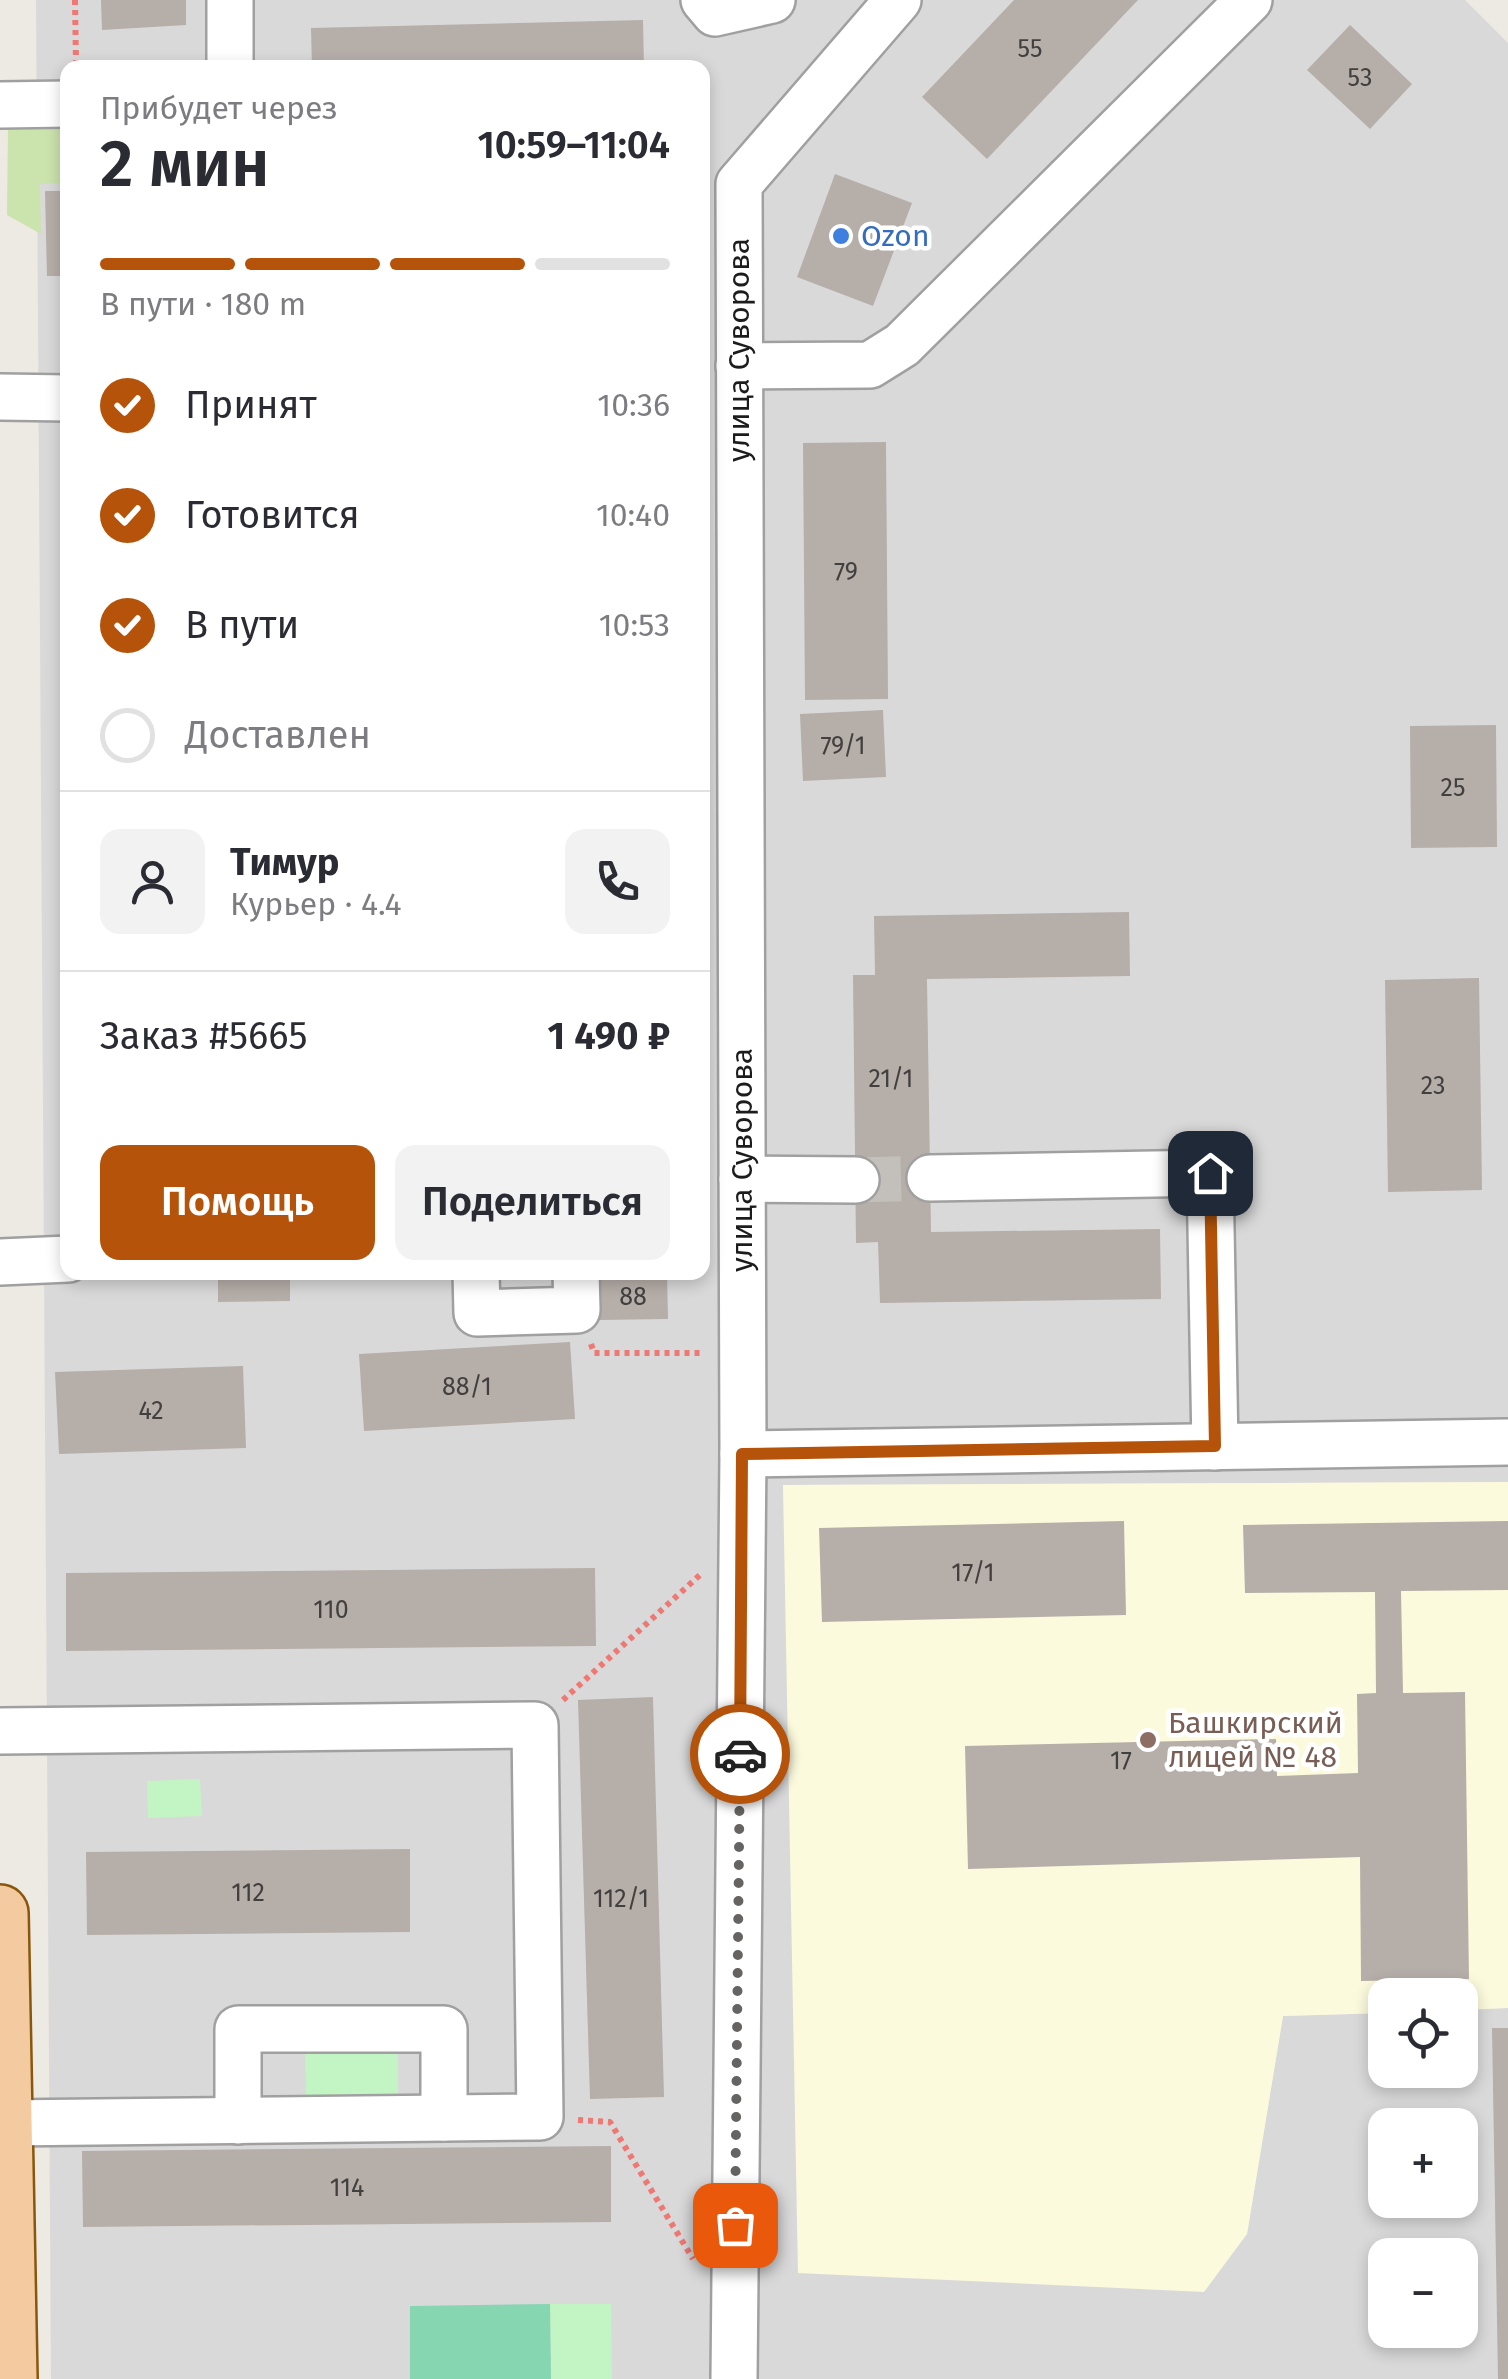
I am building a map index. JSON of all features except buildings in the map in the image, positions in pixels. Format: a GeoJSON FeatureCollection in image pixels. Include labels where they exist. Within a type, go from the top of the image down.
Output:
{"type":"FeatureCollection","features":[{"type":"Feature","properties":{"kind":"main road"},"geometry":{"type":"LineString","coordinates":[[0,1913],[9,2379]]}},
{"type":"Feature","properties":{"kind":"street"},"geometry":{"type":"LineString","coordinates":[[230,0],[230,60]]}},
{"type":"Feature","properties":{"kind":"street"},"geometry":{"type":"LineString","coordinates":[[704,0],[715,13],[772,0]]}},
{"type":"Feature","properties":{"kind":"street","name":"улица Суворова"},"geometry":{"type":"LineString","coordinates":[[734,2379],[742,1180],[721,490],[740,366],[738,184],[898,0]]}},
{"type":"Feature","properties":{"kind":"street"},"geometry":{"type":"LineString","coordinates":[[740,366],[870,364],[902,345],[1249,0]]}},
{"type":"Feature","properties":{"kind":"street"},"geometry":{"type":"LineString","coordinates":[[0,106],[60,104]]}},
{"type":"Feature","properties":{"kind":"street"},"geometry":{"type":"LineString","coordinates":[[0,397],[60,398]]}},
{"type":"Feature","properties":{"kind":"street"},"geometry":{"type":"LineString","coordinates":[[930,1178],[1210,1173],[1215,1446]]}},
{"type":"Feature","properties":{"kind":"street"},"geometry":{"type":"LineString","coordinates":[[742,1180],[856,1180]]}},
{"type":"Feature","properties":{"kind":"street"},"geometry":{"type":"LineString","coordinates":[[0,1262],[60,1259]]}},
{"type":"Feature","properties":{"kind":"street"},"geometry":{"type":"LineString","coordinates":[[476,1280],[477,1312],[577,1292]]}},
{"type":"Feature","properties":{"kind":"street"},"geometry":{"type":"LineString","coordinates":[[742,1454],[1508,1442]]}},
{"type":"Feature","properties":{"kind":"street"},"geometry":{"type":"LineString","coordinates":[[0,1731],[535,1726],[540,2117],[4,2123]]}},
{"type":"Feature","properties":{"kind":"street"},"geometry":{"type":"LineString","coordinates":[[238,2121],[238,2029],[444,2029],[444,2118]]}},
{"type":"Feature","properties":{"kind":"path"},"geometry":{"type":"LineString","coordinates":[[75,0],[76,60]]}},
{"type":"Feature","properties":{"kind":"path"},"geometry":{"type":"LineString","coordinates":[[577,1292],[594,1353],[701,1352]]}},
{"type":"Feature","properties":{"kind":"path"},"geometry":{"type":"LineString","coordinates":[[535,1726],[702,1573]]}},
{"type":"Feature","properties":{"kind":"path"},"geometry":{"type":"LineString","coordinates":[[540,2117],[610,2122],[695,2261]]}},
{"type":"Feature","properties":{"kind":"shaded area"},"geometry":{"type":"Polygon","coordinates":[[[36,0],[1465,0],[1508,43],[1508,1482],[784,1485],[1247,2234],[1283,2016],[1368,2014],[1368,2088],[1478,2088],[1478,2009],[1508,2008],[1508,2379],[51,2379],[36,0]]]}},
{"type":"Feature","properties":{"kind":"shaded area","name":"Башкирский лицей № 48"},"geometry":{"type":"Polygon","coordinates":[[[1508,1482],[1508,2008],[1478,2009],[1478,1978],[1368,1978],[1368,2014],[1283,2016],[1247,2234],[1204,2292],[798,2273],[783,1485],[1508,1482]]]}},
{"type":"Feature","properties":{"kind":"green space"},"geometry":{"type":"Polygon","coordinates":[[[60,112],[60,183],[40,184],[41,234],[7,215],[8,128],[15,116],[60,112]]]}},
{"type":"Feature","properties":{"kind":"green space"},"geometry":{"type":"Polygon","coordinates":[[[200,1779],[202,1816],[148,1818],[147,1781],[200,1779]]]}},
{"type":"Feature","properties":{"kind":"green space"},"geometry":{"type":"Polygon","coordinates":[[[305,2045],[398,2045],[398,2098],[306,2098],[305,2045]]]}},
{"type":"Feature","properties":{"kind":"green space"},"geometry":{"type":"Polygon","coordinates":[[[550,2304],[611,2304],[612,2379],[551,2379],[550,2304]]]}},
{"type":"Feature","properties":{"kind":"green space"},"geometry":{"type":"Polygon","coordinates":[[[550,2304],[551,2379],[410,2379],[410,2306],[550,2304]]]}},
{"type":"Feature","properties":{"kind":"tunnel"},"geometry":{"type":"LineString","coordinates":[[856,1180],[930,1178]]}},
{"type":"Feature","properties":{"kind":"way so far"},"geometry":{"type":"LineString","coordinates":[[735,2225],[740,1754]]}},
{"type":"Feature","properties":{"kind":"place","name":"Ozon"},"geometry":{"type":"Point","coordinates":[841,236]}},
{"type":"Feature","properties":{"kind":"place","name":"Башкирский лицей № 48"},"geometry":{"type":"Point","coordinates":[1148,1740]}},
{"type":"Feature","properties":{"kind":"route"},"geometry":{"type":"LineString","coordinates":[[740,1754],[742,1454],[1215,1446],[1210,1173]]}}]}
